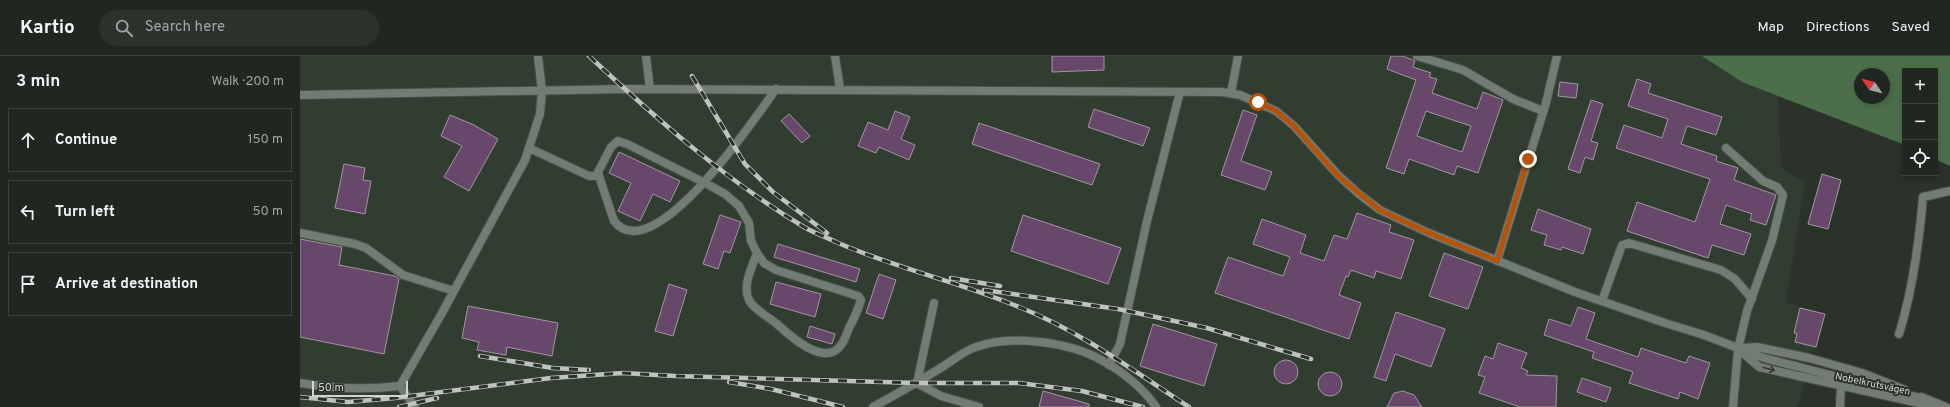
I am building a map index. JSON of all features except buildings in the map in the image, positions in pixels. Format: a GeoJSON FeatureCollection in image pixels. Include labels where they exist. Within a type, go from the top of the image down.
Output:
{"type":"FeatureCollection","features":[{"type":"Feature","properties":{"kind":"street"},"geometry":{"type":"LineString","coordinates":[[400,386],[509,191],[529,148],[540,114],[542,91],[538,56]]}},
{"type":"Feature","properties":{"kind":"street"},"geometry":{"type":"LineString","coordinates":[[646,56],[650,89]]}},
{"type":"Feature","properties":{"kind":"street"},"geometry":{"type":"LineString","coordinates":[[835,56],[840,89]]}},
{"type":"Feature","properties":{"kind":"street"},"geometry":{"type":"LineString","coordinates":[[1231,93],[1238,56]]}},
{"type":"Feature","properties":{"kind":"street"},"geometry":{"type":"LineString","coordinates":[[1417,56],[1463,70],[1513,99],[1543,111]]}},
{"type":"Feature","properties":{"kind":"street"},"geometry":{"type":"LineString","coordinates":[[1497,261],[1543,111],[1557,56]]}},
{"type":"Feature","properties":{"kind":"street"},"geometry":{"type":"LineString","coordinates":[[300,95],[650,89],[840,89],[1180,92],[1240,94],[1276,111],[1294,126],[1338,176],[1380,210],[1429,233],[1602,302],[1704,335],[1738,349]]}},
{"type":"Feature","properties":{"kind":"street"},"geometry":{"type":"LineString","coordinates":[[598,174],[614,221],[618,227],[628,231],[643,230],[672,214],[704,183],[734,147],[776,89]]}},
{"type":"Feature","properties":{"kind":"street"},"geometry":{"type":"LineString","coordinates":[[1109,365],[1120,344],[1147,221],[1180,92]]}},
{"type":"Feature","properties":{"kind":"street"},"geometry":{"type":"LineString","coordinates":[[529,148],[589,176],[596,176],[611,147],[618,141],[627,144],[725,194],[739,206],[749,223],[751,241],[764,263],[776,270],[858,296],[861,300],[841,345],[834,351],[826,353],[808,348],[757,309],[749,301],[747,290],[748,283],[757,253]]}},
{"type":"Feature","properties":{"kind":"street"},"geometry":{"type":"LineString","coordinates":[[1726,148],[1763,181],[1777,187],[1783,195],[1772,241],[1752,299],[1738,349],[1733,407]]}},
{"type":"Feature","properties":{"kind":"street"},"geometry":{"type":"LineString","coordinates":[[1899,334],[1906,311],[1911,285],[1923,197],[1950,191]]}},
{"type":"Feature","properties":{"kind":"street"},"geometry":{"type":"LineString","coordinates":[[300,233],[355,244],[366,248],[403,275],[454,291]]}},
{"type":"Feature","properties":{"kind":"street"},"geometry":{"type":"LineString","coordinates":[[1602,302],[1622,245],[1629,243],[1721,270],[1735,279],[1752,299]]}},
{"type":"Feature","properties":{"kind":"street"},"geometry":{"type":"LineString","coordinates":[[917,383],[934,303]]}},
{"type":"Feature","properties":{"kind":"street"},"geometry":{"type":"LineString","coordinates":[[873,407],[917,383],[975,347],[1001,341],[1031,341],[1079,351],[1109,365],[1150,399],[1156,407]]}},
{"type":"Feature","properties":{"kind":"street","name":"Nobelkrutsvägen"},"geometry":{"type":"LineString","coordinates":[[1738,349],[1757,347],[1809,358],[1880,379],[1924,399],[1946,407]]}},
{"type":"Feature","properties":{"kind":"street","name":"Nobelkrutsvägen"},"geometry":{"type":"LineString","coordinates":[[1738,349],[1764,358],[1924,399]]}},
{"type":"Feature","properties":{"kind":"street","name":"Nobelkrutsvägen"},"geometry":{"type":"LineString","coordinates":[[1738,349],[1759,367],[1937,407]]}},
{"type":"Feature","properties":{"kind":"street"},"geometry":{"type":"LineString","coordinates":[[300,382],[344,389],[368,389],[400,386]]}},
{"type":"Feature","properties":{"kind":"street"},"geometry":{"type":"LineString","coordinates":[[917,383],[941,396],[979,407]]}},
{"type":"Feature","properties":{"kind":"street"},"geometry":{"type":"LineString","coordinates":[[400,386],[415,407]]}},
{"type":"Feature","properties":{"kind":"street"},"geometry":{"type":"LineString","coordinates":[[1840,407],[1841,386]]}},
{"type":"Feature","properties":{"kind":"shaded area"},"geometry":{"type":"Polygon","coordinates":[[[300,56],[1776,56],[1781,164],[1786,172],[1805,183],[1786,302],[1825,314],[1815,351],[1810,350],[1801,397],[1797,407],[300,407],[300,56]]]}},
{"type":"Feature","properties":{"kind":"green space"},"geometry":{"type":"Polygon","coordinates":[[[1702,56],[1950,56],[1950,166],[1938,160],[1938,68],[1902,68],[1902,144],[1742,82],[1702,56]]]}},
{"type":"Feature","properties":{"kind":"railway"},"geometry":{"type":"LineString","coordinates":[[589,56],[640,103],[692,147],[746,189],[804,227],[881,260],[996,298],[1042,317],[1106,352],[1189,407]]}},
{"type":"Feature","properties":{"kind":"railway"},"geometry":{"type":"LineString","coordinates":[[692,76],[745,164],[773,192],[827,233]]}},
{"type":"Feature","properties":{"kind":"railway"},"geometry":{"type":"LineString","coordinates":[[951,278],[1000,286]]}},
{"type":"Feature","properties":{"kind":"railway"},"geometry":{"type":"LineString","coordinates":[[984,290],[1118,309],[1207,328],[1311,359]]}},
{"type":"Feature","properties":{"kind":"railway"},"geometry":{"type":"LineString","coordinates":[[480,356],[553,368],[589,370]]}},
{"type":"Feature","properties":{"kind":"railway"},"geometry":{"type":"LineString","coordinates":[[300,397],[348,402],[395,398],[551,378],[623,373],[675,376],[917,383],[1019,383],[1082,391],[1143,407]]}},
{"type":"Feature","properties":{"kind":"railway"},"geometry":{"type":"LineString","coordinates":[[729,382],[771,389],[843,407]]}},
{"type":"Feature","properties":{"kind":"railway"},"geometry":{"type":"LineString","coordinates":[[399,407],[437,398]]}},
{"type":"Feature","properties":{"kind":"route"},"geometry":{"type":"LineString","coordinates":[[1258,102],[1276,111],[1294,126],[1338,176],[1358,194],[1380,210],[1429,233],[1497,261],[1528,159]]}}]}
